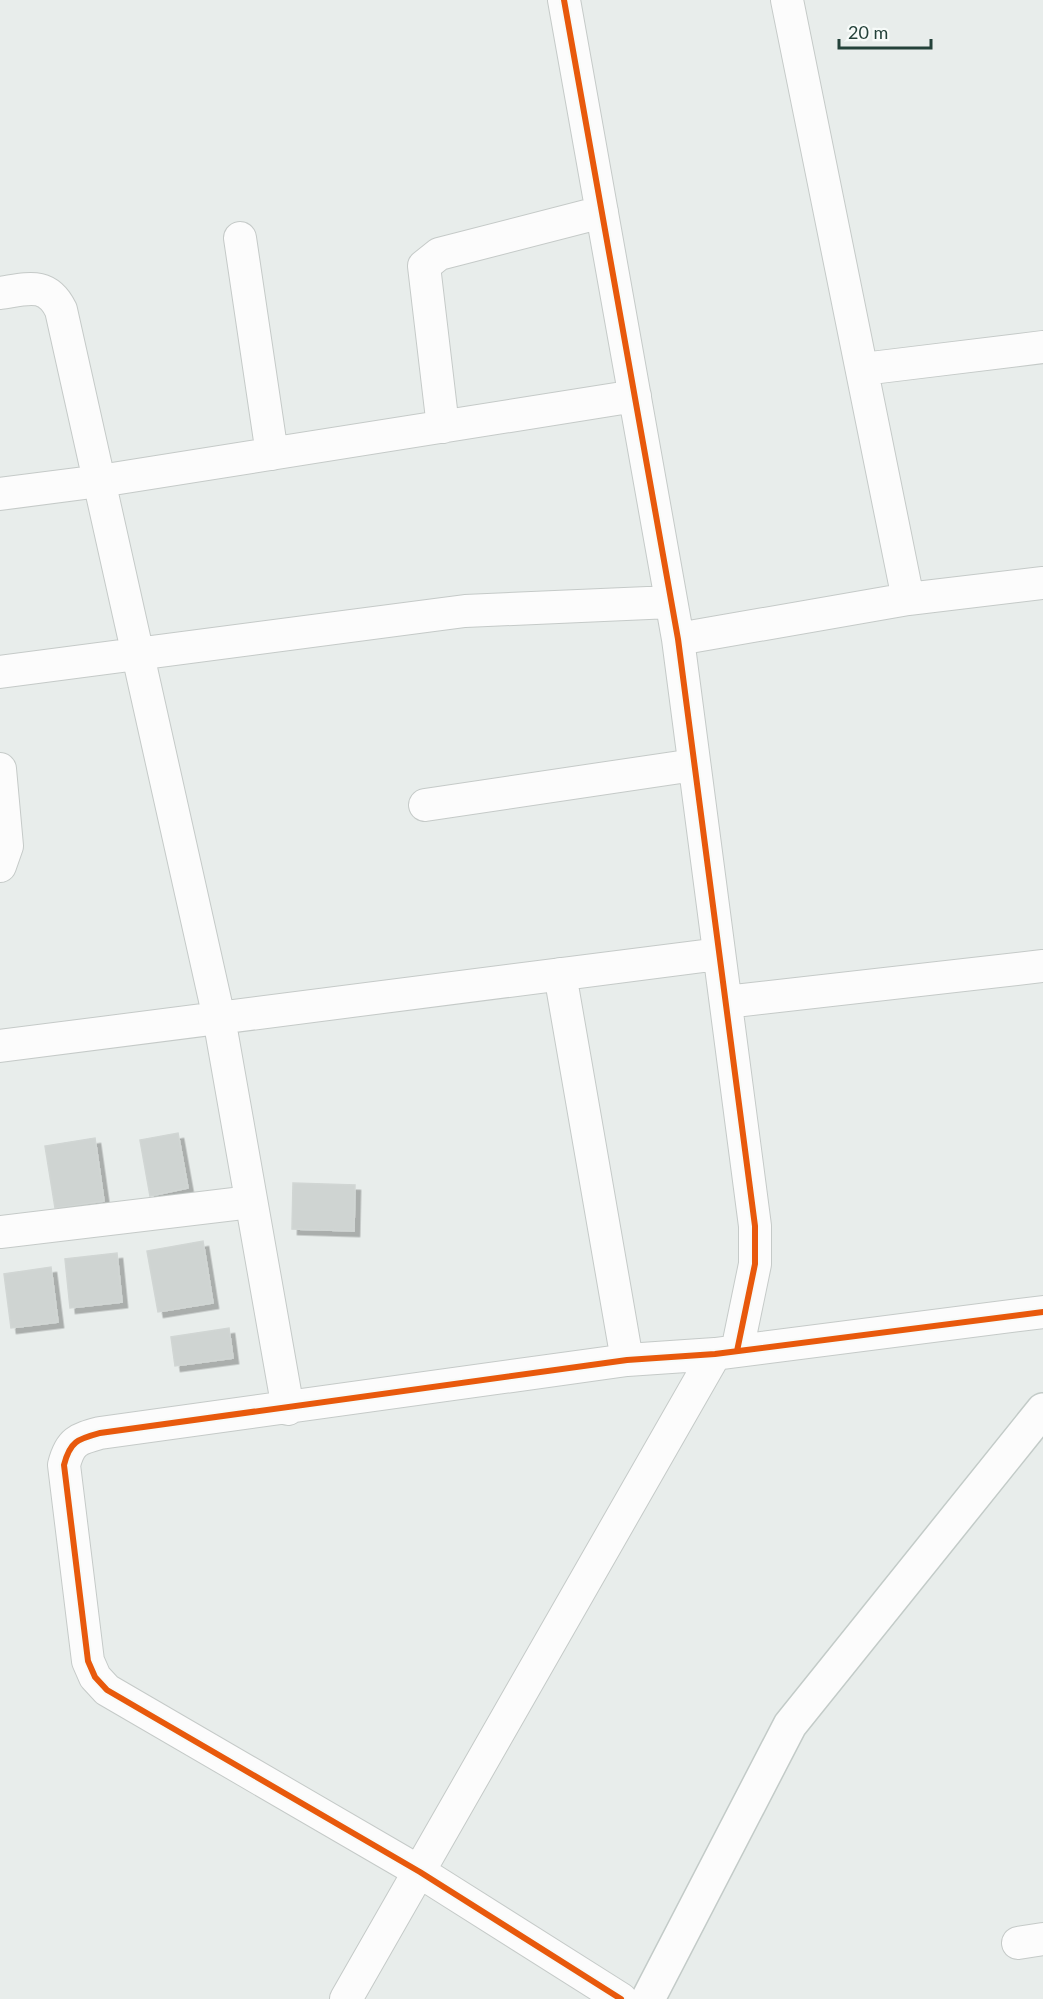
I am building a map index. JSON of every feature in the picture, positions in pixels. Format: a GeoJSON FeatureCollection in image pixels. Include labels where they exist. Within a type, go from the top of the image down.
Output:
{"type":"FeatureCollection","features":[{"type":"Feature","properties":{"kind":"street"},"geometry":{"type":"LineString","coordinates":[[346,1999],[726,1353],[755,1264],[756,1246],[726,1002],[678,639],[564,0]]}},
{"type":"Feature","properties":{"kind":"street"},"geometry":{"type":"LineString","coordinates":[[787,0],[908,599]]}},
{"type":"Feature","properties":{"kind":"street"},"geometry":{"type":"LineString","coordinates":[[443,427],[423,276],[424,266],[439,254],[602,212]]}},
{"type":"Feature","properties":{"kind":"street"},"geometry":{"type":"LineString","coordinates":[[240,238],[272,454]]}},
{"type":"Feature","properties":{"kind":"street"},"geometry":{"type":"LineString","coordinates":[[0,293],[31,288],[45,290],[56,298],[61,310],[219,1018],[288,1409]]}},
{"type":"Feature","properties":{"kind":"street"},"geometry":{"type":"LineString","coordinates":[[863,369],[1043,347]]}},
{"type":"Feature","properties":{"kind":"street"},"geometry":{"type":"LineString","coordinates":[[0,494],[100,481],[635,396]]}},
{"type":"Feature","properties":{"kind":"street"},"geometry":{"type":"LineString","coordinates":[[678,639],[908,599],[1043,583]]}},
{"type":"Feature","properties":{"kind":"street"},"geometry":{"type":"LineString","coordinates":[[0,672],[465,611],[671,602]]}},
{"type":"Feature","properties":{"kind":"street"},"geometry":{"type":"LineString","coordinates":[[425,805],[694,765]]}},
{"type":"Feature","properties":{"kind":"street"},"geometry":{"type":"LineString","coordinates":[[0,769],[7,846],[0,866]]}},
{"type":"Feature","properties":{"kind":"street"},"geometry":{"type":"LineString","coordinates":[[0,1046],[719,954]]}},
{"type":"Feature","properties":{"kind":"street"},"geometry":{"type":"LineString","coordinates":[[726,1002],[1043,966]]}},
{"type":"Feature","properties":{"kind":"street"},"geometry":{"type":"LineString","coordinates":[[560,974],[627,1360]]}},
{"type":"Feature","properties":{"kind":"street"},"geometry":{"type":"LineString","coordinates":[[0,1232],[251,1202]]}},
{"type":"Feature","properties":{"kind":"street"},"geometry":{"type":"LineString","coordinates":[[621,1999],[420,1872],[107,1690],[95,1677],[88,1661],[64,1465],[68,1448],[80,1439],[100,1433],[288,1409],[627,1360],[726,1353],[1043,1312]]}},
{"type":"Feature","properties":{"kind":"street"},"geometry":{"type":"LineString","coordinates":[[648,1999],[790,1725],[1043,1410]]}},
{"type":"Feature","properties":{"kind":"building"},"geometry":{"type":"Polygon","coordinates":[[[178,1133],[188,1188],[150,1196],[140,1140],[178,1133]]]}},
{"type":"Feature","properties":{"kind":"building"},"geometry":{"type":"Polygon","coordinates":[[[95,1138],[104,1201],[55,1208],[45,1146],[95,1138]]]}},
{"type":"Feature","properties":{"kind":"building"},"geometry":{"type":"Polygon","coordinates":[[[293,1183],[355,1185],[354,1231],[292,1229],[293,1183]]]}},
{"type":"Feature","properties":{"kind":"building"},"geometry":{"type":"Polygon","coordinates":[[[203,1241],[213,1303],[158,1312],[147,1251],[203,1241]]]}},
{"type":"Feature","properties":{"kind":"building"},"geometry":{"type":"Polygon","coordinates":[[[117,1253],[122,1302],[70,1308],[65,1259],[117,1253]]]}},
{"type":"Feature","properties":{"kind":"building"},"geometry":{"type":"Polygon","coordinates":[[[51,1267],[58,1322],[11,1328],[4,1274],[51,1267]]]}},
{"type":"Feature","properties":{"kind":"building"},"geometry":{"type":"Polygon","coordinates":[[[229,1328],[233,1358],[175,1366],[171,1337],[229,1328]]]}},
{"type":"Feature","properties":{"kind":"cycle path"},"geometry":{"type":"LineString","coordinates":[[564,0],[678,639],[755,1226],[755,1264],[737,1351]]}},
{"type":"Feature","properties":{"kind":"cycle path"},"geometry":{"type":"LineString","coordinates":[[621,1999],[420,1872],[107,1690],[95,1677],[88,1661],[64,1465],[72,1446],[81,1439],[100,1433],[627,1360],[715,1354],[1043,1312]]}}]}
